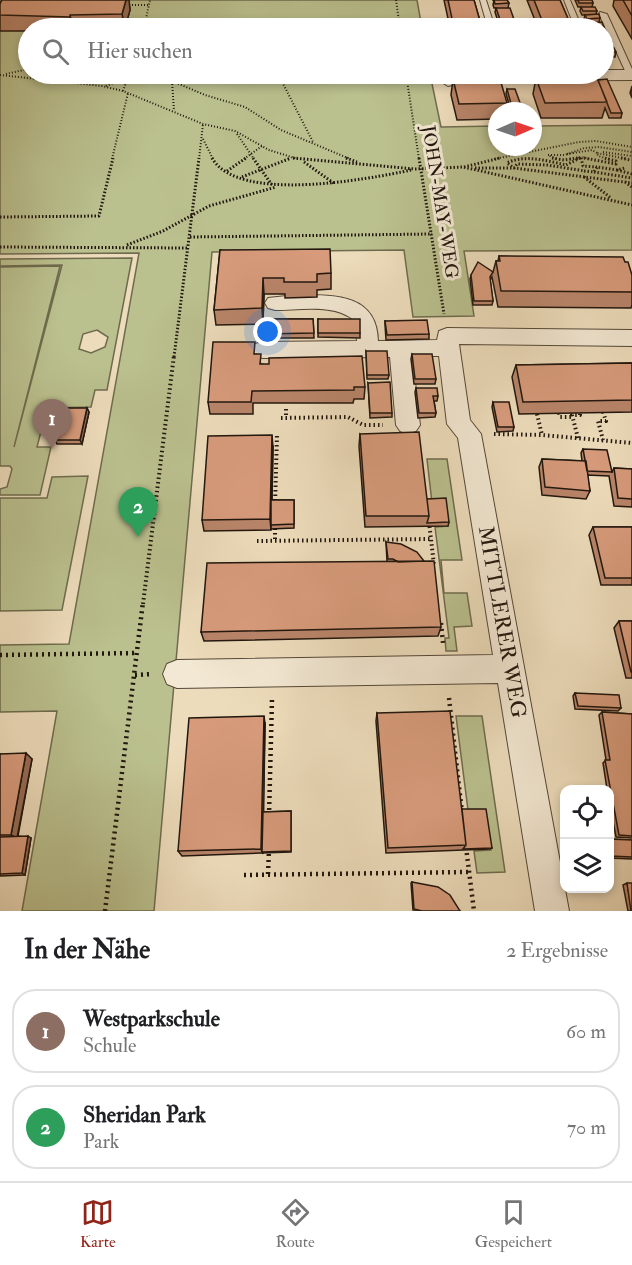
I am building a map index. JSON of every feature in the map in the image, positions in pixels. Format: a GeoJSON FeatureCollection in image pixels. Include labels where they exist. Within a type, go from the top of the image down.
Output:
{"type":"FeatureCollection","features":[{"type":"Feature","properties":{"kind":"street"},"geometry":{"type":"LineString","coordinates":[[614,74],[631,75]]}},
{"type":"Feature","properties":{"kind":"street"},"geometry":{"type":"LineString","coordinates":[[274,303],[323,302],[358,310],[366,319],[368,349]]}},
{"type":"Feature","properties":{"kind":"street"},"geometry":{"type":"LineString","coordinates":[[263,350],[400,348],[448,342],[632,338]]}},
{"type":"Feature","properties":{"kind":"street","name":"MITTLERER WEG"},"geometry":{"type":"LineString","coordinates":[[448,342],[459,424],[469,434],[552,911]]}},
{"type":"Feature","properties":{"kind":"street"},"geometry":{"type":"LineString","coordinates":[[400,348],[408,424]]}},
{"type":"Feature","properties":{"kind":"street"},"geometry":{"type":"LineString","coordinates":[[177,674],[510,669]]}},
{"type":"Feature","properties":{"kind":"lane"},"geometry":{"type":"LineString","coordinates":[[483,0],[489,18]]}},
{"type":"Feature","properties":{"kind":"lane"},"geometry":{"type":"LineString","coordinates":[[567,0],[575,18]]}},
{"type":"Feature","properties":{"kind":"lane"},"geometry":{"type":"LineString","coordinates":[[603,14],[605,18]]}},
{"type":"Feature","properties":{"kind":"lane"},"geometry":{"type":"LineString","coordinates":[[614,38],[631,75]]}},
{"type":"Feature","properties":{"kind":"path"},"geometry":{"type":"LineString","coordinates":[[146,18],[150,0]]}},
{"type":"Feature","properties":{"kind":"path"},"geometry":{"type":"LineString","coordinates":[[396,0],[399,18]]}},
{"type":"Feature","properties":{"kind":"path"},"geometry":{"type":"LineString","coordinates":[[120,5],[149,5]]}},
{"type":"Feature","properties":{"kind":"path"},"geometry":{"type":"LineString","coordinates":[[0,75],[18,71]]}},
{"type":"Feature","properties":{"kind":"path"},"geometry":{"type":"LineString","coordinates":[[0,75],[18,77]]}},
{"type":"Feature","properties":{"kind":"path"},"geometry":{"type":"LineString","coordinates":[[85,84],[123,91],[203,124],[235,131],[261,146],[301,160],[415,169],[514,168],[632,183]]}},
{"type":"Feature","properties":{"kind":"path"},"geometry":{"type":"LineString","coordinates":[[104,87],[110,84]]}},
{"type":"Feature","properties":{"kind":"path"},"geometry":{"type":"LineString","coordinates":[[123,91],[126,84]]}},
{"type":"Feature","properties":{"kind":"path"},"geometry":{"type":"LineString","coordinates":[[172,84],[174,111]]}},
{"type":"Feature","properties":{"kind":"path"},"geometry":{"type":"LineString","coordinates":[[180,84],[245,107],[281,129],[337,155],[363,164]]}},
{"type":"Feature","properties":{"kind":"path"},"geometry":{"type":"LineString","coordinates":[[284,84],[313,143]]}},
{"type":"Feature","properties":{"kind":"path","name":"JOHN-MAY-WEG"},"geometry":{"type":"LineString","coordinates":[[408,84],[448,342]]}},
{"type":"Feature","properties":{"kind":"path"},"geometry":{"type":"LineString","coordinates":[[0,217],[99,216],[128,93]]}},
{"type":"Feature","properties":{"kind":"path"},"geometry":{"type":"LineString","coordinates":[[105,911],[203,124]]}},
{"type":"Feature","properties":{"kind":"path"},"geometry":{"type":"LineString","coordinates":[[235,131],[272,185]]}},
{"type":"Feature","properties":{"kind":"path"},"geometry":{"type":"LineString","coordinates":[[202,135],[205,147],[214,162],[242,177],[272,185],[335,184],[375,179],[415,169]]}},
{"type":"Feature","properties":{"kind":"path"},"geometry":{"type":"LineString","coordinates":[[463,167],[579,142],[596,141],[632,147]]}},
{"type":"Feature","properties":{"kind":"path"},"geometry":{"type":"LineString","coordinates":[[567,154],[577,148],[597,145],[632,157]]}},
{"type":"Feature","properties":{"kind":"path"},"geometry":{"type":"LineString","coordinates":[[227,171],[261,146]]}},
{"type":"Feature","properties":{"kind":"path"},"geometry":{"type":"LineString","coordinates":[[581,157],[559,160],[548,155],[575,154],[592,150],[632,157]]}},
{"type":"Feature","properties":{"kind":"path"},"geometry":{"type":"LineString","coordinates":[[575,154],[616,164],[616,161],[603,158],[599,152]]}},
{"type":"Feature","properties":{"kind":"path"},"geometry":{"type":"LineString","coordinates":[[514,168],[507,162],[539,160],[566,165],[581,157]]}},
{"type":"Feature","properties":{"kind":"path"},"geometry":{"type":"LineString","coordinates":[[581,157],[583,166],[632,170]]}},
{"type":"Feature","properties":{"kind":"path"},"geometry":{"type":"LineString","coordinates":[[242,177],[291,158]]}},
{"type":"Feature","properties":{"kind":"path"},"geometry":{"type":"LineString","coordinates":[[301,160],[335,184]]}},
{"type":"Feature","properties":{"kind":"path"},"geometry":{"type":"LineString","coordinates":[[539,160],[546,165]]}},
{"type":"Feature","properties":{"kind":"path"},"geometry":{"type":"LineString","coordinates":[[535,165],[539,165],[539,160]]}},
{"type":"Feature","properties":{"kind":"path"},"geometry":{"type":"LineString","coordinates":[[514,168],[517,164],[546,165],[608,174],[632,183]]}},
{"type":"Feature","properties":{"kind":"path"},"geometry":{"type":"LineString","coordinates":[[463,167],[632,205]]}},
{"type":"Feature","properties":{"kind":"path"},"geometry":{"type":"LineString","coordinates":[[594,172],[597,167]]}},
{"type":"Feature","properties":{"kind":"path"},"geometry":{"type":"LineString","coordinates":[[608,174],[625,168],[632,170]]}},
{"type":"Feature","properties":{"kind":"path"},"geometry":{"type":"LineString","coordinates":[[582,176],[585,171]]}},
{"type":"Feature","properties":{"kind":"path"},"geometry":{"type":"LineString","coordinates":[[582,176],[614,201]]}},
{"type":"Feature","properties":{"kind":"path"},"geometry":{"type":"LineString","coordinates":[[122,247],[163,231],[222,201],[285,186]]}},
{"type":"Feature","properties":{"kind":"path"},"geometry":{"type":"LineString","coordinates":[[190,237],[432,234]]}},
{"type":"Feature","properties":{"kind":"path"},"geometry":{"type":"LineString","coordinates":[[0,247],[188,248]]}},
{"type":"Feature","properties":{"kind":"path"},"geometry":{"type":"LineString","coordinates":[[286,409],[284,418],[348,417],[363,425],[408,424]]}},
{"type":"Feature","properties":{"kind":"path"},"geometry":{"type":"LineString","coordinates":[[320,409],[320,417]]}},
{"type":"Feature","properties":{"kind":"path"},"geometry":{"type":"LineString","coordinates":[[344,409],[344,417]]}},
{"type":"Feature","properties":{"kind":"path"},"geometry":{"type":"LineString","coordinates":[[559,413],[560,417],[573,417],[572,415],[580,415],[580,411]]}},
{"type":"Feature","properties":{"kind":"path"},"geometry":{"type":"LineString","coordinates":[[603,412],[606,421],[598,421],[603,440]]}},
{"type":"Feature","properties":{"kind":"path"},"geometry":{"type":"LineString","coordinates":[[537,414],[543,435]]}},
{"type":"Feature","properties":{"kind":"path"},"geometry":{"type":"LineString","coordinates":[[573,417],[578,438]]}},
{"type":"Feature","properties":{"kind":"path"},"geometry":{"type":"LineString","coordinates":[[518,434],[632,443]]}},
{"type":"Feature","properties":{"kind":"path"},"geometry":{"type":"LineString","coordinates":[[275,506],[277,435]]}},
{"type":"Feature","properties":{"kind":"path"},"geometry":{"type":"LineString","coordinates":[[428,516],[435,572]]}},
{"type":"Feature","properties":{"kind":"path"},"geometry":{"type":"LineString","coordinates":[[274,542],[275,518]]}},
{"type":"Feature","properties":{"kind":"path"},"geometry":{"type":"LineString","coordinates":[[257,542],[431,539]]}},
{"type":"Feature","properties":{"kind":"path"},"geometry":{"type":"LineString","coordinates":[[440,616],[463,825]]}},
{"type":"Feature","properties":{"kind":"path"},"geometry":{"type":"LineString","coordinates":[[0,655],[138,653]]}},
{"type":"Feature","properties":{"kind":"path"},"geometry":{"type":"LineString","coordinates":[[269,826],[272,673]]}},
{"type":"Feature","properties":{"kind":"path"},"geometry":{"type":"LineString","coordinates":[[465,836],[474,911]]}},
{"type":"Feature","properties":{"kind":"path"},"geometry":{"type":"LineString","coordinates":[[268,874],[269,838]]}},
{"type":"Feature","properties":{"kind":"path"},"geometry":{"type":"LineString","coordinates":[[244,875],[469,872]]}},
{"type":"Feature","properties":{"kind":"green space"},"geometry":{"type":"Polygon","coordinates":[[[0,0],[417,0],[420,18],[18,18],[18,84],[432,84],[441,127],[488,126],[488,156],[542,156],[542,126],[632,125],[632,250],[464,251],[474,316],[413,317],[404,250],[212,252],[154,911],[22,911],[57,711],[0,712],[0,645],[69,644],[139,253],[0,254],[0,0]]]}},
{"type":"Feature","properties":{"kind":"green space"},"geometry":{"type":"Polygon","coordinates":[[[132,258],[107,390],[95,390],[91,407],[47,408],[37,447],[51,447],[40,495],[0,495],[0,489],[7,487],[12,469],[10,466],[0,466],[0,267],[60,266],[14,447],[62,265],[0,266],[0,259],[132,258]],[[97,330],[83,334],[79,349],[91,353],[105,347],[108,337],[97,330]]]}},
{"type":"Feature","properties":{"kind":"green space"},"geometry":{"type":"Polygon","coordinates":[[[427,459],[447,459],[462,560],[441,560],[444,593],[467,593],[472,626],[454,627],[457,651],[446,651],[445,638],[449,638],[435,527],[448,526],[432,503],[427,459]]]}},
{"type":"Feature","properties":{"kind":"green space"},"geometry":{"type":"Polygon","coordinates":[[[88,476],[62,610],[0,611],[0,498],[47,498],[52,477],[88,476]]]}},
{"type":"Feature","properties":{"kind":"green space"},"geometry":{"type":"Polygon","coordinates":[[[456,716],[482,716],[505,872],[477,873],[474,851],[491,850],[485,810],[468,810],[456,716]]]}},
{"type":"Feature","properties":{"kind":"building"},"geometry":{"type":"Polygon","coordinates":[[[2,0],[126,0],[122,14],[70,15],[70,17],[0,15],[2,0]]]}},
{"type":"Feature","properties":{"kind":"building"},"geometry":{"type":"Polygon","coordinates":[[[448,0],[474,0],[479,18],[452,18],[448,0]]]}},
{"type":"Feature","properties":{"kind":"building"},"geometry":{"type":"Polygon","coordinates":[[[494,0],[507,0],[509,3],[495,4],[494,0]]]}},
{"type":"Feature","properties":{"kind":"building"},"geometry":{"type":"Polygon","coordinates":[[[534,0],[560,0],[568,18],[541,18],[534,0]]]}},
{"type":"Feature","properties":{"kind":"building"},"geometry":{"type":"Polygon","coordinates":[[[578,0],[592,0],[593,3],[579,3],[578,0]]]}},
{"type":"Feature","properties":{"kind":"building"},"geometry":{"type":"Polygon","coordinates":[[[623,0],[632,0],[632,16],[623,0]]]}},
{"type":"Feature","properties":{"kind":"building"},"geometry":{"type":"Polygon","coordinates":[[[581,7],[595,7],[597,11],[583,11],[581,7]]]}},
{"type":"Feature","properties":{"kind":"building"},"geometry":{"type":"Polygon","coordinates":[[[496,8],[510,8],[514,18],[500,18],[496,8]]]}},
{"type":"Feature","properties":{"kind":"building"},"geometry":{"type":"Polygon","coordinates":[[[599,14],[600,18],[586,18],[585,15],[599,14]]]}},
{"type":"Feature","properties":{"kind":"building"},"geometry":{"type":"Polygon","coordinates":[[[454,84],[501,84],[507,102],[459,104],[454,84]]]}},
{"type":"Feature","properties":{"kind":"building"},"geometry":{"type":"Polygon","coordinates":[[[538,84],[600,84],[607,102],[545,103],[538,84]]]}},
{"type":"Feature","properties":{"kind":"building"},"geometry":{"type":"Polygon","coordinates":[[[600,84],[609,84],[622,113],[611,113],[600,84]]]}},
{"type":"Feature","properties":{"kind":"building"},"geometry":{"type":"Polygon","coordinates":[[[507,89],[515,89],[520,102],[511,102],[507,89]]]}},
{"type":"Feature","properties":{"kind":"building"},"geometry":{"type":"Polygon","coordinates":[[[330,249],[331,273],[317,274],[317,282],[284,282],[284,278],[263,278],[262,308],[214,310],[220,250],[330,249]]]}},
{"type":"Feature","properties":{"kind":"building"},"geometry":{"type":"Polygon","coordinates":[[[499,256],[623,257],[625,262],[628,262],[632,275],[632,292],[501,291],[496,261],[500,261],[499,256]]]}},
{"type":"Feature","properties":{"kind":"building"},"geometry":{"type":"Polygon","coordinates":[[[478,262],[493,272],[490,277],[493,301],[474,301],[471,275],[478,262]]]}},
{"type":"Feature","properties":{"kind":"building"},"geometry":{"type":"Polygon","coordinates":[[[263,319],[313,319],[314,333],[262,334],[263,319]]]}},
{"type":"Feature","properties":{"kind":"building"},"geometry":{"type":"Polygon","coordinates":[[[318,319],[360,319],[360,333],[318,333],[318,319]]]}},
{"type":"Feature","properties":{"kind":"building"},"geometry":{"type":"Polygon","coordinates":[[[427,320],[429,334],[387,335],[385,321],[427,320]]]}},
{"type":"Feature","properties":{"kind":"building"},"geometry":{"type":"Polygon","coordinates":[[[213,342],[255,342],[254,354],[261,354],[260,364],[269,364],[269,358],[362,356],[365,387],[354,387],[354,390],[252,391],[251,402],[208,402],[213,342]]]}},
{"type":"Feature","properties":{"kind":"building"},"geometry":{"type":"Polygon","coordinates":[[[366,351],[387,351],[389,375],[367,375],[366,351]]]}},
{"type":"Feature","properties":{"kind":"building"},"geometry":{"type":"Polygon","coordinates":[[[412,354],[432,354],[436,379],[415,379],[412,354]]]}},
{"type":"Feature","properties":{"kind":"building"},"geometry":{"type":"Polygon","coordinates":[[[632,363],[632,400],[523,402],[516,365],[632,363]]]}},
{"type":"Feature","properties":{"kind":"building"},"geometry":{"type":"Polygon","coordinates":[[[390,382],[392,413],[370,413],[368,383],[390,382]]]}},
{"type":"Feature","properties":{"kind":"building"},"geometry":{"type":"Polygon","coordinates":[[[416,388],[437,388],[438,396],[433,396],[436,413],[419,413],[416,388]]]}},
{"type":"Feature","properties":{"kind":"building"},"geometry":{"type":"Polygon","coordinates":[[[493,402],[509,402],[514,427],[498,427],[493,402]]]}},
{"type":"Feature","properties":{"kind":"building"},"geometry":{"type":"Polygon","coordinates":[[[63,408],[87,408],[80,440],[55,440],[63,408]]]}},
{"type":"Feature","properties":{"kind":"building"},"geometry":{"type":"Polygon","coordinates":[[[419,432],[429,516],[366,516],[360,434],[419,432]]]}},
{"type":"Feature","properties":{"kind":"building"},"geometry":{"type":"Polygon","coordinates":[[[272,435],[270,519],[202,520],[208,436],[272,435]]]}},
{"type":"Feature","properties":{"kind":"building"},"geometry":{"type":"Polygon","coordinates":[[[583,449],[607,450],[612,472],[587,471],[583,449]]]}},
{"type":"Feature","properties":{"kind":"building"},"geometry":{"type":"Polygon","coordinates":[[[542,459],[586,461],[590,491],[545,487],[542,459]]]}},
{"type":"Feature","properties":{"kind":"building"},"geometry":{"type":"Polygon","coordinates":[[[614,468],[632,469],[632,499],[618,498],[614,468]]]}},
{"type":"Feature","properties":{"kind":"building"},"geometry":{"type":"Polygon","coordinates":[[[446,498],[449,522],[427,523],[429,516],[427,499],[446,498]]]}},
{"type":"Feature","properties":{"kind":"building"},"geometry":{"type":"Polygon","coordinates":[[[271,500],[294,500],[294,524],[271,525],[271,500]]]}},
{"type":"Feature","properties":{"kind":"building"},"geometry":{"type":"Polygon","coordinates":[[[593,527],[632,527],[632,578],[605,578],[593,527]]]}},
{"type":"Feature","properties":{"kind":"building"},"geometry":{"type":"Polygon","coordinates":[[[386,542],[401,544],[417,552],[424,561],[398,562],[388,559],[386,542]]]}},
{"type":"Feature","properties":{"kind":"building"},"geometry":{"type":"Polygon","coordinates":[[[434,561],[441,627],[201,632],[207,563],[434,561]]]}},
{"type":"Feature","properties":{"kind":"building"},"geometry":{"type":"Polygon","coordinates":[[[619,621],[632,621],[632,672],[631,672],[619,621]]]}},
{"type":"Feature","properties":{"kind":"building"},"geometry":{"type":"Polygon","coordinates":[[[575,693],[619,695],[621,708],[578,706],[575,693]]]}},
{"type":"Feature","properties":{"kind":"building"},"geometry":{"type":"Polygon","coordinates":[[[450,711],[466,845],[388,848],[377,713],[450,711]]]}},
{"type":"Feature","properties":{"kind":"building"},"geometry":{"type":"Polygon","coordinates":[[[602,712],[632,714],[632,836],[619,835],[614,808],[614,785],[610,785],[605,760],[610,760],[602,712]]]}},
{"type":"Feature","properties":{"kind":"building"},"geometry":{"type":"Polygon","coordinates":[[[264,716],[261,849],[178,851],[189,718],[264,716]]]}},
{"type":"Feature","properties":{"kind":"building"},"geometry":{"type":"Polygon","coordinates":[[[26,753],[11,835],[0,835],[0,754],[26,753]]]}},
{"type":"Feature","properties":{"kind":"building"},"geometry":{"type":"Polygon","coordinates":[[[462,809],[486,809],[492,848],[463,849],[466,845],[462,809]]]}},
{"type":"Feature","properties":{"kind":"building"},"geometry":{"type":"Polygon","coordinates":[[[291,811],[291,851],[262,852],[263,812],[291,811]]]}},
{"type":"Feature","properties":{"kind":"building"},"geometry":{"type":"Polygon","coordinates":[[[28,836],[22,873],[0,874],[0,837],[28,836]]]}},
{"type":"Feature","properties":{"kind":"building"},"geometry":{"type":"Polygon","coordinates":[[[614,839],[632,840],[632,857],[614,856],[614,839]]]}},
{"type":"Feature","properties":{"kind":"building"},"geometry":{"type":"Polygon","coordinates":[[[412,882],[438,887],[450,895],[460,911],[414,909],[412,882]]]}},
{"type":"Feature","properties":{"kind":"building"},"geometry":{"type":"Polygon","coordinates":[[[627,883],[632,883],[632,911],[631,911],[627,883]]]}},
{"type":"Feature","properties":{"kind":"place","name":"Westparkschule"},"geometry":{"type":"Point","coordinates":[52,449]}},
{"type":"Feature","properties":{"kind":"place","name":"Sheridan Park"},"geometry":{"type":"Point","coordinates":[138,537]}}]}
